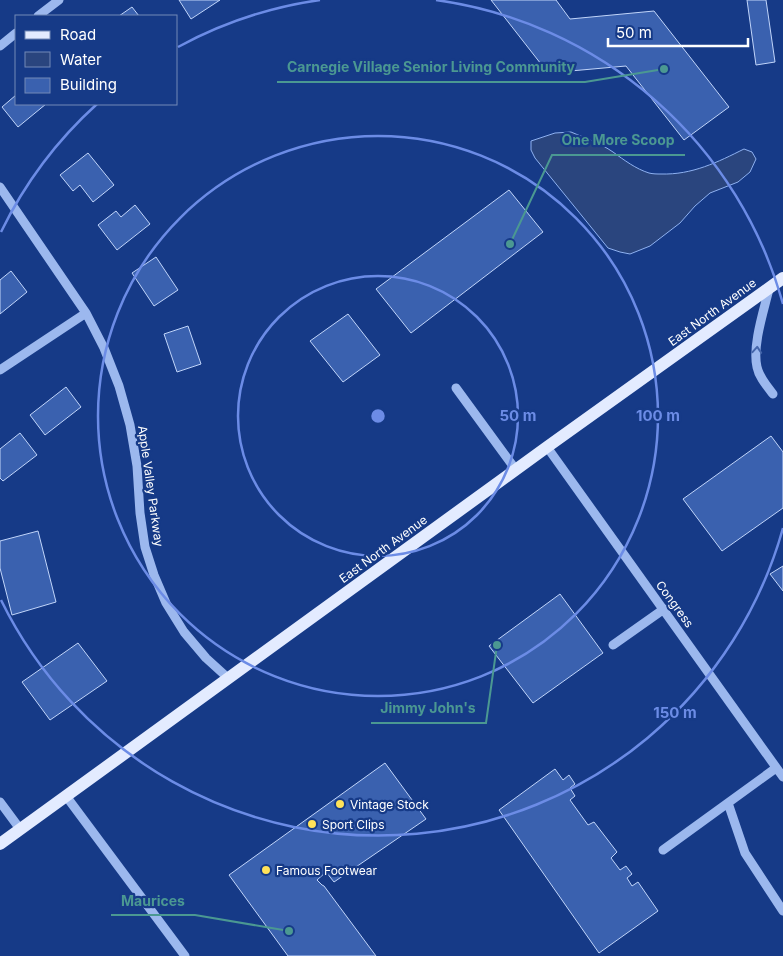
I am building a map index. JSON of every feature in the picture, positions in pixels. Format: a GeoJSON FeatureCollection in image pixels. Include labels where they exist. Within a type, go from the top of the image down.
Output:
{"type":"FeatureCollection","features":[{"type":"Feature","properties":{"kind":"main road","name":"East North Avenue"},"geometry":{"type":"LineString","coordinates":[[0,844],[783,278]]}},
{"type":"Feature","properties":{"kind":"street"},"geometry":{"type":"LineString","coordinates":[[39,15],[59,0]]}},
{"type":"Feature","properties":{"kind":"street"},"geometry":{"type":"LineString","coordinates":[[0,46],[15,34]]}},
{"type":"Feature","properties":{"kind":"street","name":"Apple Valley Parkway"},"geometry":{"type":"LineString","coordinates":[[0,187],[86,313],[104,348],[119,386],[130,425],[137,466],[140,513],[145,547],[154,575],[166,603],[184,632],[206,658],[228,678]]}},
{"type":"Feature","properties":{"kind":"street"},"geometry":{"type":"LineString","coordinates":[[769,289],[755,351],[757,368],[763,381],[773,394]]}},
{"type":"Feature","properties":{"kind":"street"},"geometry":{"type":"LineString","coordinates":[[0,370],[86,313]]}},
{"type":"Feature","properties":{"kind":"street"},"geometry":{"type":"LineString","coordinates":[[456,388],[516,470]]}},
{"type":"Feature","properties":{"kind":"street","name":"Congress"},"geometry":{"type":"LineString","coordinates":[[548,447],[783,777]]}},
{"type":"Feature","properties":{"kind":"street"},"geometry":{"type":"LineString","coordinates":[[613,645],[664,610]]}},
{"type":"Feature","properties":{"kind":"street"},"geometry":{"type":"LineString","coordinates":[[662,850],[776,768]]}},
{"type":"Feature","properties":{"kind":"street"},"geometry":{"type":"LineString","coordinates":[[66,796],[185,956]]}},
{"type":"Feature","properties":{"kind":"street"},"geometry":{"type":"LineString","coordinates":[[0,802],[20,829]]}},
{"type":"Feature","properties":{"kind":"street"},"geometry":{"type":"LineString","coordinates":[[728,803],[745,853],[783,911]]}},
{"type":"Feature","properties":{"kind":"water"},"geometry":{"type":"Polygon","coordinates":[[[571,132],[603,146],[635,167],[652,174],[672,174],[694,170],[744,149],[752,152],[756,159],[750,172],[738,182],[710,193],[680,223],[650,246],[630,254],[608,248],[535,158],[531,150],[531,141],[555,133],[571,132]]]}},
{"type":"Feature","properties":{"kind":"building"},"geometry":{"type":"Polygon","coordinates":[[[179,0],[220,0],[191,19],[179,0]]]}},
{"type":"Feature","properties":{"kind":"building"},"geometry":{"type":"Polygon","coordinates":[[[491,0],[556,0],[570,19],[654,11],[729,107],[684,140],[626,66],[548,73],[491,0]]]}},
{"type":"Feature","properties":{"kind":"building"},"geometry":{"type":"Polygon","coordinates":[[[747,0],[766,0],[775,62],[756,65],[747,0]]]}},
{"type":"Feature","properties":{"kind":"building"},"geometry":{"type":"Polygon","coordinates":[[[132,7],[138,15],[120,15],[132,7]]]}},
{"type":"Feature","properties":{"kind":"building"},"geometry":{"type":"Polygon","coordinates":[[[15,96],[15,105],[45,105],[18,127],[2,107],[15,96]]]}},
{"type":"Feature","properties":{"kind":"building"},"geometry":{"type":"Polygon","coordinates":[[[88,153],[114,185],[93,202],[80,185],[73,191],[60,175],[88,153]]]}},
{"type":"Feature","properties":{"kind":"building"},"geometry":{"type":"Polygon","coordinates":[[[509,190],[543,232],[411,333],[376,289],[509,190]]]}},
{"type":"Feature","properties":{"kind":"building"},"geometry":{"type":"Polygon","coordinates":[[[135,205],[150,224],[117,250],[98,225],[116,211],[121,217],[135,205]]]}},
{"type":"Feature","properties":{"kind":"building"},"geometry":{"type":"Polygon","coordinates":[[[156,257],[178,290],[154,306],[132,273],[156,257]]]}},
{"type":"Feature","properties":{"kind":"building"},"geometry":{"type":"Polygon","coordinates":[[[11,271],[27,292],[0,314],[0,280],[11,271]]]}},
{"type":"Feature","properties":{"kind":"building"},"geometry":{"type":"Polygon","coordinates":[[[348,314],[380,355],[343,382],[310,341],[348,314]]]}},
{"type":"Feature","properties":{"kind":"building"},"geometry":{"type":"Polygon","coordinates":[[[188,326],[201,364],[177,372],[164,334],[188,326]]]}},
{"type":"Feature","properties":{"kind":"building"},"geometry":{"type":"Polygon","coordinates":[[[66,387],[81,407],[45,435],[30,415],[66,387]]]}},
{"type":"Feature","properties":{"kind":"building"},"geometry":{"type":"Polygon","coordinates":[[[20,433],[37,455],[3,481],[0,478],[0,449],[20,433]]]}},
{"type":"Feature","properties":{"kind":"building"},"geometry":{"type":"Polygon","coordinates":[[[771,436],[783,452],[783,508],[722,551],[683,499],[771,436]]]}},
{"type":"Feature","properties":{"kind":"building"},"geometry":{"type":"Polygon","coordinates":[[[38,531],[56,602],[12,615],[0,568],[0,541],[38,531]]]}},
{"type":"Feature","properties":{"kind":"building"},"geometry":{"type":"Polygon","coordinates":[[[783,566],[783,591],[770,574],[783,566]]]}},
{"type":"Feature","properties":{"kind":"building"},"geometry":{"type":"Polygon","coordinates":[[[560,594],[603,653],[533,703],[489,646],[560,594]]]}},
{"type":"Feature","properties":{"kind":"building"},"geometry":{"type":"Polygon","coordinates":[[[78,643],[107,681],[50,720],[22,682],[78,643]]]}},
{"type":"Feature","properties":{"kind":"building"},"geometry":{"type":"Polygon","coordinates":[[[385,763],[426,819],[334,882],[326,872],[317,880],[324,886],[376,956],[288,956],[229,875],[385,763]]]}},
{"type":"Feature","properties":{"kind":"building"},"geometry":{"type":"Polygon","coordinates":[[[555,769],[563,780],[569,775],[575,784],[570,788],[575,796],[570,800],[588,825],[594,822],[617,852],[611,858],[620,870],[626,866],[632,874],[627,878],[632,886],[638,882],[658,911],[599,953],[499,810],[555,769]]]}},
{"type":"Feature","properties":{"kind":"place","name":"Carnegie Village Senior Living Community"},"geometry":{"type":"Point","coordinates":[664,69]}},
{"type":"Feature","properties":{"kind":"place","name":"One More Scoop"},"geometry":{"type":"Point","coordinates":[510,244]}},
{"type":"Feature","properties":{"kind":"place","name":"Jimmy John's"},"geometry":{"type":"Point","coordinates":[497,645]}},
{"type":"Feature","properties":{"kind":"place","name":"Vintage Stock"},"geometry":{"type":"Point","coordinates":[340,804]}},
{"type":"Feature","properties":{"kind":"place","name":"Sport Clips"},"geometry":{"type":"Point","coordinates":[312,824]}},
{"type":"Feature","properties":{"kind":"place","name":"Famous Footwear"},"geometry":{"type":"Point","coordinates":[266,870]}},
{"type":"Feature","properties":{"kind":"place","name":"Maurices"},"geometry":{"type":"Point","coordinates":[289,931]}}]}
